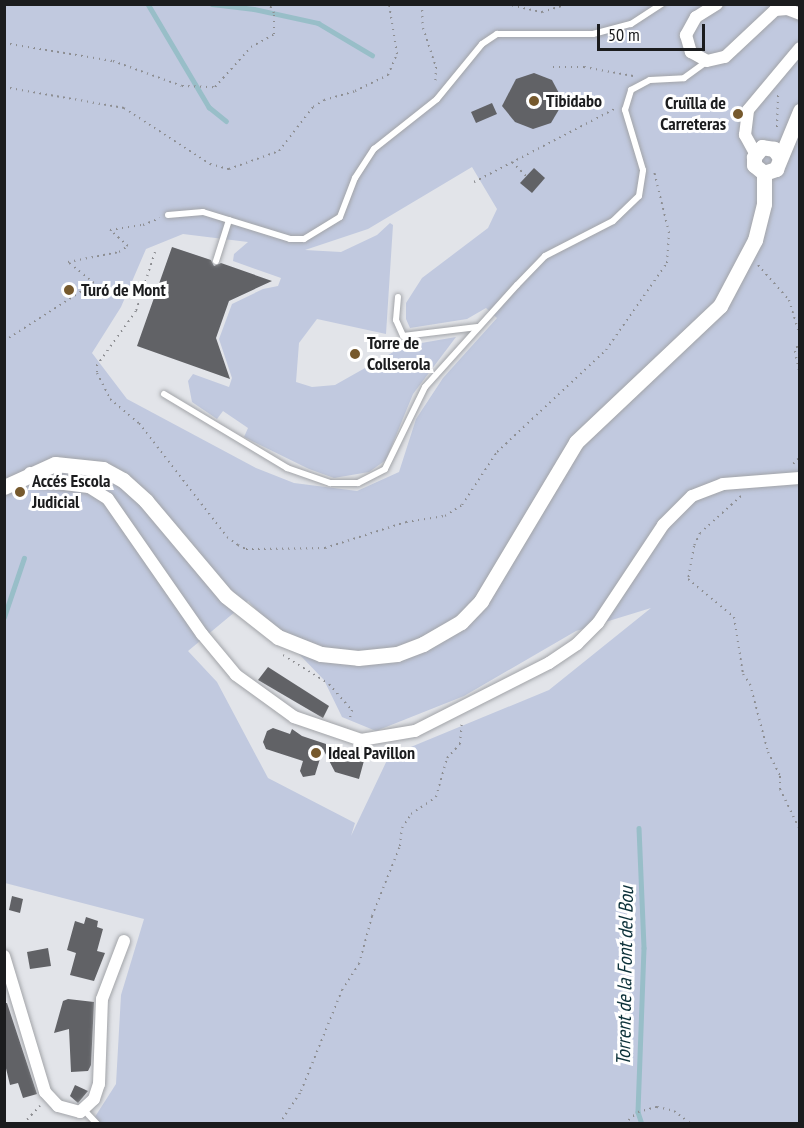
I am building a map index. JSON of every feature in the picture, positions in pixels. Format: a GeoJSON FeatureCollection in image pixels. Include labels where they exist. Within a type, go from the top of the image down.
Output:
{"type":"FeatureCollection","features":[{"type":"Feature","properties":{"kind":"street"},"geometry":{"type":"LineString","coordinates":[[717,4],[696,17],[686,35],[691,52],[707,61],[725,57],[775,10],[787,9],[800,14]]}},
{"type":"Feature","properties":{"kind":"street"},"geometry":{"type":"LineString","coordinates":[[764,173],[754,165],[755,153],[745,135],[748,110],[800,48]]}},
{"type":"Feature","properties":{"kind":"street"},"geometry":{"type":"LineString","coordinates":[[764,173],[776,169],[779,156],[800,111]]}},
{"type":"Feature","properties":{"kind":"street"},"geometry":{"type":"LineString","coordinates":[[755,153],[766,147],[779,156]]}},
{"type":"Feature","properties":{"kind":"street"},"geometry":{"type":"LineString","coordinates":[[4,488],[30,473],[55,464],[80,464],[103,469],[123,480],[226,596],[262,627],[294,645],[321,654],[358,658],[397,654],[423,644],[461,622],[481,602],[576,442],[720,306],[755,240],[764,204],[764,173]]}},
{"type":"Feature","properties":{"kind":"street"},"geometry":{"type":"LineString","coordinates":[[30,473],[40,481],[89,487],[108,499],[201,634],[236,675],[294,717],[361,740],[415,731],[567,650],[598,623],[663,525],[684,502],[712,487],[749,481],[800,478]]}},
{"type":"Feature","properties":{"kind":"street"},"geometry":{"type":"LineString","coordinates":[[4,956],[45,1092],[63,1109],[84,1110],[94,1099],[99,1084],[102,999],[124,941]]}},
{"type":"Feature","properties":{"kind":"lane"},"geometry":{"type":"LineString","coordinates":[[168,214],[203,212],[290,239],[304,239],[332,225],[340,217],[355,178],[374,148],[437,99],[482,44],[497,34],[592,34],[631,24],[662,4]]}},
{"type":"Feature","properties":{"kind":"lane"},"geometry":{"type":"LineString","coordinates":[[164,394],[287,468],[330,483],[358,483],[384,470],[426,387],[478,327],[545,256],[613,221],[627,210],[642,190],[641,164],[625,105],[631,90],[650,80],[684,78],[707,61]]}},
{"type":"Feature","properties":{"kind":"lane"},"geometry":{"type":"LineString","coordinates":[[216,261],[230,220]]}},
{"type":"Feature","properties":{"kind":"lane"},"geometry":{"type":"LineString","coordinates":[[398,297],[396,320],[403,336],[478,327]]}},
{"type":"Feature","properties":{"kind":"lane"},"geometry":{"type":"LineString","coordinates":[[84,1110],[97,1124]]}},
{"type":"Feature","properties":{"kind":"path"},"geometry":{"type":"LineString","coordinates":[[4,44],[113,61],[182,86],[215,87],[251,47],[274,34],[274,13],[269,4]]}},
{"type":"Feature","properties":{"kind":"path"},"geometry":{"type":"LineString","coordinates":[[4,87],[124,108],[210,164],[229,169],[279,151],[313,107],[324,100],[355,91],[388,75],[397,54],[389,4]]}},
{"type":"Feature","properties":{"kind":"path"},"geometry":{"type":"LineString","coordinates":[[422,4],[423,28],[436,67],[437,99]]}},
{"type":"Feature","properties":{"kind":"path"},"geometry":{"type":"LineString","coordinates":[[506,4],[542,12],[569,4]]}},
{"type":"Feature","properties":{"kind":"path"},"geometry":{"type":"LineString","coordinates":[[553,67],[584,67],[650,80]]}},
{"type":"Feature","properties":{"kind":"path"},"geometry":{"type":"LineString","coordinates":[[779,90],[776,126],[788,136]]}},
{"type":"Feature","properties":{"kind":"path"},"geometry":{"type":"LineString","coordinates":[[474,182],[625,105]]}},
{"type":"Feature","properties":{"kind":"path"},"geometry":{"type":"LineString","coordinates":[[155,252],[136,311],[97,365],[97,373],[110,399],[139,423],[226,537],[246,549],[325,548],[406,522],[445,516],[462,505],[497,452],[606,350],[664,270],[668,258],[669,233],[655,174],[650,161],[641,164]]}},
{"type":"Feature","properties":{"kind":"path"},"geometry":{"type":"LineString","coordinates":[[512,162],[526,176]]}},
{"type":"Feature","properties":{"kind":"path"},"geometry":{"type":"LineString","coordinates":[[4,341],[94,283],[68,262],[119,252],[128,246],[111,230],[143,225],[168,214]]}},
{"type":"Feature","properties":{"kind":"path"},"geometry":{"type":"LineString","coordinates":[[756,263],[774,287],[789,300],[800,336]]}},
{"type":"Feature","properties":{"kind":"path"},"geometry":{"type":"LineString","coordinates":[[800,341],[795,351],[800,377]]}},
{"type":"Feature","properties":{"kind":"path"},"geometry":{"type":"LineString","coordinates":[[749,481],[749,487],[730,508],[700,533],[694,546],[688,579],[734,617],[743,674],[750,684],[768,752],[780,776],[780,789],[800,830]]}},
{"type":"Feature","properties":{"kind":"path"},"geometry":{"type":"LineString","coordinates":[[283,650],[284,657],[329,684],[352,710],[352,718],[343,722]]}},
{"type":"Feature","properties":{"kind":"path"},"geometry":{"type":"LineString","coordinates":[[279,1124],[301,1090],[342,990],[359,964],[372,916],[400,846],[402,828],[411,814],[436,797],[447,758],[460,744],[459,715]]}},
{"type":"Feature","properties":{"kind":"path"},"geometry":{"type":"LineString","coordinates":[[23,1124],[39,1106]]}},
{"type":"Feature","properties":{"kind":"path"},"geometry":{"type":"LineString","coordinates":[[624,1124],[638,1112],[657,1107],[674,1111],[692,1124]]}},
{"type":"Feature","properties":{"kind":"shaded area"},"geometry":{"type":"Polygon","coordinates":[[[4,5],[799,5],[799,1123],[91,1123],[116,1084],[121,995],[144,919],[5,883],[4,5]],[[472,167],[368,229],[305,250],[341,252],[377,235],[390,223],[393,225],[386,334],[317,319],[299,343],[296,382],[312,387],[335,385],[404,346],[456,337],[413,394],[386,460],[369,472],[334,478],[309,469],[244,437],[248,428],[223,411],[217,419],[192,402],[188,381],[193,374],[229,387],[232,378],[219,339],[232,304],[263,289],[278,286],[281,278],[233,261],[234,254],[248,242],[183,234],[146,249],[121,307],[92,353],[127,399],[256,468],[294,483],[357,491],[399,472],[416,419],[443,378],[497,318],[486,308],[467,319],[410,328],[406,319],[406,303],[422,278],[488,228],[497,209],[472,167]],[[248,601],[188,651],[217,682],[268,778],[355,823],[351,836],[389,756],[549,690],[651,608],[576,631],[464,696],[376,731],[342,717],[324,680],[248,601]]]}},
{"type":"Feature","properties":{"kind":"building","name":"Tibidabo"},"geometry":{"type":"Polygon","coordinates":[[[534,73],[552,80],[561,97],[561,106],[551,123],[533,129],[515,122],[502,106],[516,79],[534,73]]]}},
{"type":"Feature","properties":{"kind":"building"},"geometry":{"type":"Polygon","coordinates":[[[492,103],[497,114],[476,123],[471,112],[492,103]]]}},
{"type":"Feature","properties":{"kind":"building"},"geometry":{"type":"Polygon","coordinates":[[[534,168],[545,178],[532,193],[520,183],[534,168]]]}},
{"type":"Feature","properties":{"kind":"building"},"geometry":{"type":"Polygon","coordinates":[[[172,247],[211,260],[214,266],[221,263],[272,281],[229,301],[216,338],[230,379],[137,346],[172,247]]]}},
{"type":"Feature","properties":{"kind":"building"},"geometry":{"type":"Polygon","coordinates":[[[268,667],[329,706],[323,718],[258,680],[268,667]]]}},
{"type":"Feature","properties":{"kind":"building","name":"Ideal Pavillon"},"geometry":{"type":"Polygon","coordinates":[[[273,728],[290,734],[292,729],[302,736],[365,757],[359,779],[335,772],[323,749],[315,775],[303,777],[300,771],[303,761],[266,749],[263,742],[267,731],[273,728]]]}},
{"type":"Feature","properties":{"kind":"building"},"geometry":{"type":"Polygon","coordinates":[[[12,896],[23,899],[20,913],[9,910],[12,896]]]}},
{"type":"Feature","properties":{"kind":"building"},"geometry":{"type":"Polygon","coordinates":[[[86,917],[98,921],[97,927],[103,929],[97,951],[105,953],[94,981],[70,975],[76,953],[67,950],[75,921],[84,924],[86,917]]]}},
{"type":"Feature","properties":{"kind":"building"},"geometry":{"type":"Polygon","coordinates":[[[48,948],[51,966],[30,969],[27,952],[48,948]]]}},
{"type":"Feature","properties":{"kind":"building"},"geometry":{"type":"Polygon","coordinates":[[[68,999],[94,1002],[91,1065],[88,1071],[71,1072],[69,1029],[54,1033],[63,1001],[68,999]]]}},
{"type":"Feature","properties":{"kind":"building"},"geometry":{"type":"Polygon","coordinates":[[[4,1003],[7,1003],[37,1094],[23,1098],[18,1083],[10,1085],[4,1060],[4,1003]]]}},
{"type":"Feature","properties":{"kind":"building"},"geometry":{"type":"Polygon","coordinates":[[[75,1085],[88,1091],[78,1103],[70,1096],[75,1085]]]}},
{"type":"Feature","properties":{"kind":"waterway"},"geometry":{"type":"LineString","coordinates":[[148,4],[209,107],[226,121]]}},
{"type":"Feature","properties":{"kind":"waterway"},"geometry":{"type":"LineString","coordinates":[[212,4],[254,9],[318,23],[372,55]]}},
{"type":"Feature","properties":{"kind":"waterway"},"geometry":{"type":"LineString","coordinates":[[4,617],[24,558]]}},
{"type":"Feature","properties":{"kind":"waterway","name":"Torrent de la Font del Bou"},"geometry":{"type":"LineString","coordinates":[[639,828],[644,948],[638,1112],[642,1124]]}},
{"type":"Feature","properties":{"kind":"place","name":"Tibidabo"},"geometry":{"type":"Point","coordinates":[534,101]}},
{"type":"Feature","properties":{"kind":"place","name":"Cruïlla de Carreteras"},"geometry":{"type":"Point","coordinates":[738,114]}},
{"type":"Feature","properties":{"kind":"place","name":"Turó de Mont"},"geometry":{"type":"Point","coordinates":[69,290]}},
{"type":"Feature","properties":{"kind":"place","name":"Torre de Collserola"},"geometry":{"type":"Point","coordinates":[355,354]}},
{"type":"Feature","properties":{"kind":"place","name":"Accés Escola Judicial"},"geometry":{"type":"Point","coordinates":[20,492]}},
{"type":"Feature","properties":{"kind":"place","name":"Ideal Pavillon"},"geometry":{"type":"Point","coordinates":[316,753]}}]}
